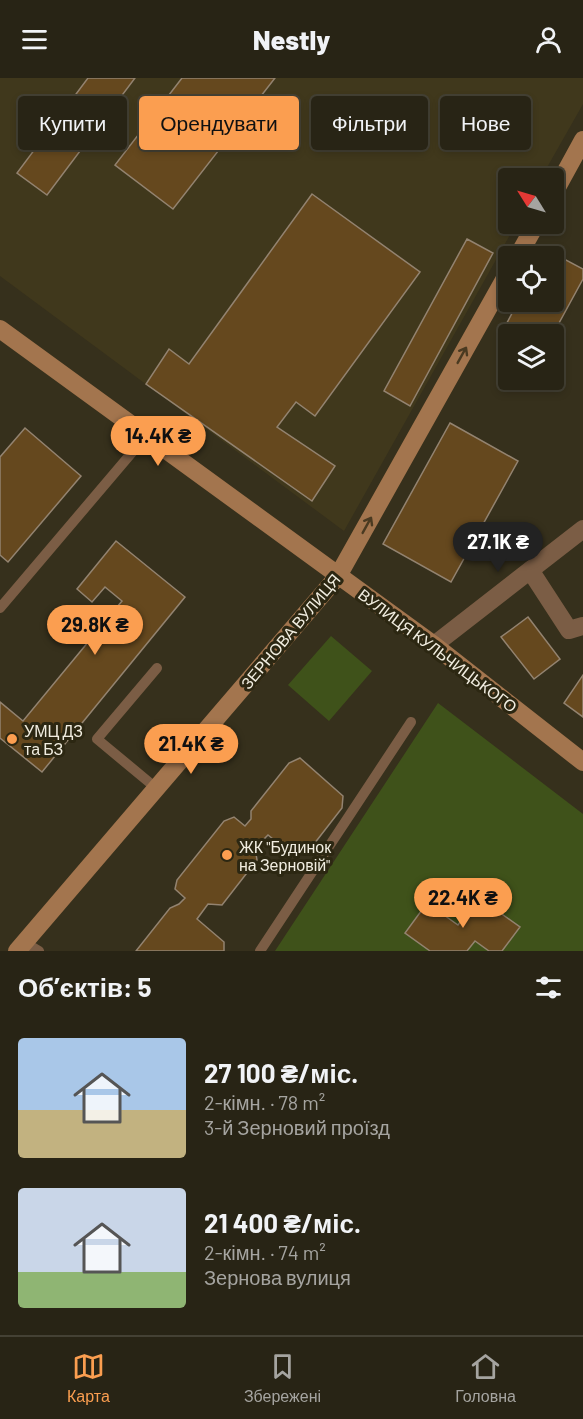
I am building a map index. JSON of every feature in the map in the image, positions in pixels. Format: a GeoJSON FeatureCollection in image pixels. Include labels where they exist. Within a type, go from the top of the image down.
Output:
{"type":"FeatureCollection","features":[{"type":"Feature","properties":{"kind":"street"},"geometry":{"type":"LineString","coordinates":[[564,175],[583,140]]}},
{"type":"Feature","properties":{"kind":"street","name":"ЗЕРНОВА ВУЛИЦЯ"},"geometry":{"type":"LineString","coordinates":[[27,948],[156,788],[338,576],[498,291]]}},
{"type":"Feature","properties":{"kind":"street","name":"ВУЛИЦЯ КУЛЬЧИЦЬКОГО"},"geometry":{"type":"LineString","coordinates":[[0,329],[434,645],[583,762]]}},
{"type":"Feature","properties":{"kind":"street"},"geometry":{"type":"LineString","coordinates":[[434,645],[583,530]]}},
{"type":"Feature","properties":{"kind":"street"},"geometry":{"type":"LineString","coordinates":[[530,570],[569,630],[583,626]]}},
{"type":"Feature","properties":{"kind":"lane"},"geometry":{"type":"LineString","coordinates":[[0,608],[146,436]]}},
{"type":"Feature","properties":{"kind":"lane"},"geometry":{"type":"LineString","coordinates":[[156,788],[97,739],[157,668]]}},
{"type":"Feature","properties":{"kind":"lane"},"geometry":{"type":"LineString","coordinates":[[260,951],[411,722]]}},
{"type":"Feature","properties":{"kind":"shaded area"},"geometry":{"type":"Polygon","coordinates":[[[0,78],[583,78],[583,104],[547,168],[498,168],[498,234],[510,234],[504,246],[498,246],[498,256],[344,531],[0,276],[0,78]]]}},
{"type":"Feature","properties":{"kind":"green space"},"geometry":{"type":"Polygon","coordinates":[[[331,636],[372,671],[329,721],[288,685],[331,636]]]}},
{"type":"Feature","properties":{"kind":"green space"},"geometry":{"type":"Polygon","coordinates":[[[438,703],[583,814],[583,951],[275,951],[438,703]]]}},
{"type":"Feature","properties":{"kind":"building"},"geometry":{"type":"Polygon","coordinates":[[[88,78],[135,78],[121,96],[75,96],[88,78]]]}},
{"type":"Feature","properties":{"kind":"building"},"geometry":{"type":"Polygon","coordinates":[[[182,78],[275,78],[261,96],[168,96],[182,78]]]}},
{"type":"Feature","properties":{"kind":"building"},"geometry":{"type":"Polygon","coordinates":[[[139,134],[139,150],[219,150],[173,209],[115,165],[139,134]]]}},
{"type":"Feature","properties":{"kind":"building"},"geometry":{"type":"Polygon","coordinates":[[[34,150],[81,150],[47,195],[17,173],[34,150]]]}},
{"type":"Feature","properties":{"kind":"building"},"geometry":{"type":"Polygon","coordinates":[[[312,194],[420,272],[315,416],[296,402],[277,427],[335,466],[312,501],[146,384],[169,349],[189,364],[312,194]]]}},
{"type":"Feature","properties":{"kind":"building"},"geometry":{"type":"Polygon","coordinates":[[[467,239],[493,253],[410,406],[384,391],[467,239]]]}},
{"type":"Feature","properties":{"kind":"building"},"geometry":{"type":"Polygon","coordinates":[[[564,259],[583,269],[583,279],[558,324],[506,324],[513,312],[564,312],[564,259]]]}},
{"type":"Feature","properties":{"kind":"building"},"geometry":{"type":"Polygon","coordinates":[[[450,423],[518,461],[451,582],[383,544],[450,423]]]}},
{"type":"Feature","properties":{"kind":"building"},"geometry":{"type":"Polygon","coordinates":[[[25,428],[81,476],[8,562],[0,555],[0,457],[25,428]]]}},
{"type":"Feature","properties":{"kind":"building"},"geometry":{"type":"Polygon","coordinates":[[[116,541],[185,597],[42,772],[0,738],[0,702],[23,721],[122,601],[105,587],[92,602],[77,589],[116,541]]]}},
{"type":"Feature","properties":{"kind":"building"},"geometry":{"type":"Polygon","coordinates":[[[528,617],[560,659],[534,679],[501,637],[528,617]]]}},
{"type":"Feature","properties":{"kind":"building"},"geometry":{"type":"Polygon","coordinates":[[[583,675],[583,717],[564,703],[583,675]]]}},
{"type":"Feature","properties":{"kind":"building","name":"ЖК \"Будинок на Зерновій\""},"geometry":{"type":"Polygon","coordinates":[[[300,758],[343,796],[342,808],[307,853],[294,856],[268,835],[255,848],[257,860],[222,905],[208,904],[197,919],[224,942],[224,951],[136,951],[170,908],[185,898],[175,889],[177,880],[224,821],[234,817],[245,826],[251,819],[251,811],[289,763],[300,758]]]}},
{"type":"Feature","properties":{"kind":"building"},"geometry":{"type":"Polygon","coordinates":[[[478,897],[520,927],[502,951],[489,951],[475,941],[467,951],[430,951],[405,933],[427,903],[458,925],[478,897]]]}},
{"type":"Feature","properties":{"kind":"place","name":"УМЦ ДЗ та БЗ"},"geometry":{"type":"Point","coordinates":[12,739]}},
{"type":"Feature","properties":{"kind":"place","name":"ЖК \"Будинок на Зерновій\""},"geometry":{"type":"Point","coordinates":[227,855]}}]}
